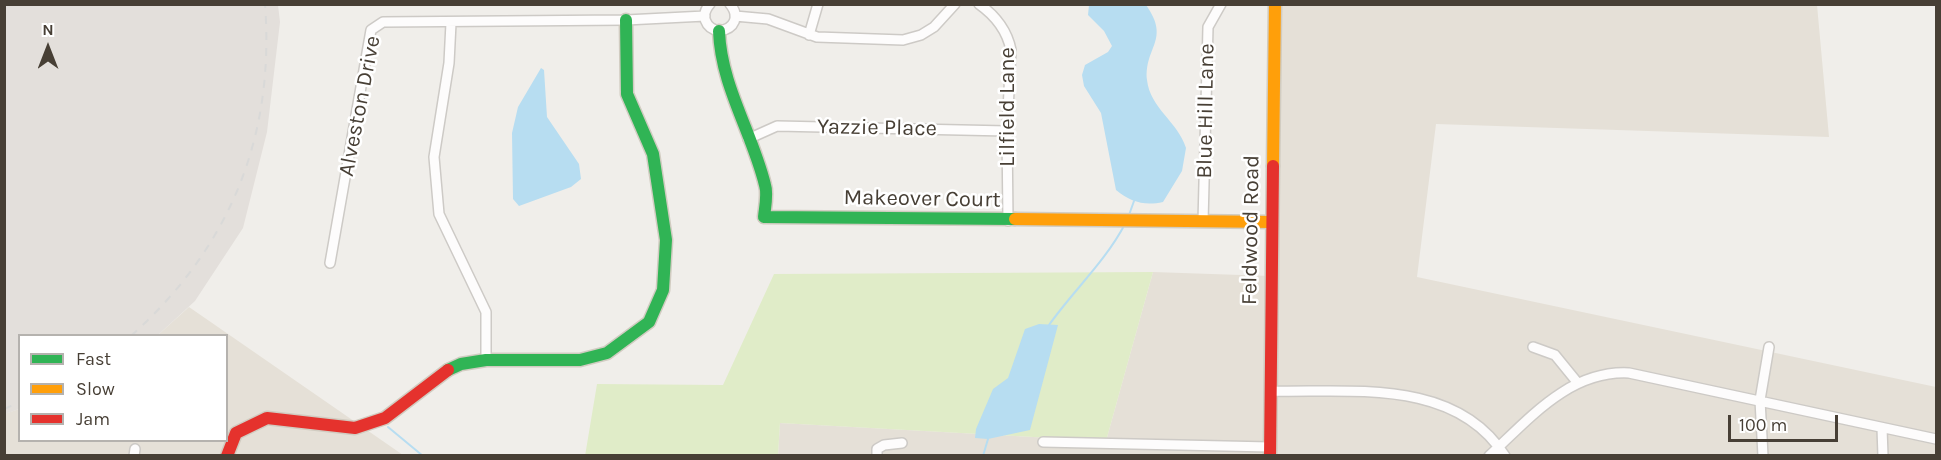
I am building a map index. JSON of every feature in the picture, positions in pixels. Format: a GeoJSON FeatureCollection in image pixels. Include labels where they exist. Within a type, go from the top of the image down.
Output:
{"type":"FeatureCollection","features":[{"type":"Feature","properties":{"kind":"street"},"geometry":{"type":"LineString","coordinates":[[710,4],[705,16],[709,27],[719,32],[729,28],[735,16],[730,4]]}},
{"type":"Feature","properties":{"kind":"street"},"geometry":{"type":"LineString","coordinates":[[809,35],[818,4]]}},
{"type":"Feature","properties":{"kind":"street"},"geometry":{"type":"LineString","coordinates":[[735,16],[768,19],[809,35],[903,40],[921,35],[934,27],[955,4]]}},
{"type":"Feature","properties":{"kind":"street","name":"Lilfield Lane"},"geometry":{"type":"LineString","coordinates":[[979,4],[994,15],[1008,38],[1011,50],[1007,131],[1008,221]]}},
{"type":"Feature","properties":{"kind":"street","name":"Blue Hill Lane"},"geometry":{"type":"LineString","coordinates":[[1203,222],[1208,27],[1221,4]]}},
{"type":"Feature","properties":{"kind":"street","name":"Feldwood Road"},"geometry":{"type":"LineString","coordinates":[[1270,451],[1275,4]]}},
{"type":"Feature","properties":{"kind":"street","name":"Alveston Drive"},"geometry":{"type":"LineString","coordinates":[[330,263],[371,30],[383,22],[626,20],[705,16]]}},
{"type":"Feature","properties":{"kind":"street"},"geometry":{"type":"LineString","coordinates":[[227,456],[236,433],[252,423],[267,418],[356,428],[385,418],[447,370],[461,364],[486,360],[580,360],[607,353],[649,322],[663,290],[666,240],[653,154],[627,94],[626,20]]}},
{"type":"Feature","properties":{"kind":"street"},"geometry":{"type":"LineString","coordinates":[[452,23],[449,63],[434,157],[439,214],[486,312],[486,360]]}},
{"type":"Feature","properties":{"kind":"street","name":"Makeover Court"},"geometry":{"type":"LineString","coordinates":[[719,32],[720,55],[726,77],[766,187],[764,216],[1008,221],[1272,222]]}},
{"type":"Feature","properties":{"kind":"street","name":"Yazzie Place"},"geometry":{"type":"LineString","coordinates":[[748,139],[777,126],[1007,131]]}},
{"type":"Feature","properties":{"kind":"street"},"geometry":{"type":"LineString","coordinates":[[1533,347],[1555,355],[1577,382]]}},
{"type":"Feature","properties":{"kind":"street"},"geometry":{"type":"LineString","coordinates":[[1763,456],[1760,400],[1769,347]]}},
{"type":"Feature","properties":{"kind":"street"},"geometry":{"type":"LineString","coordinates":[[1489,456],[1558,394],[1577,382],[1603,373],[1629,372],[1936,439]]}},
{"type":"Feature","properties":{"kind":"street"},"geometry":{"type":"LineString","coordinates":[[1270,391],[1397,394],[1422,398],[1464,415],[1499,447],[1505,456]]}},
{"type":"Feature","properties":{"kind":"street"},"geometry":{"type":"LineString","coordinates":[[1882,428],[1883,456]]}},
{"type":"Feature","properties":{"kind":"street"},"geometry":{"type":"LineString","coordinates":[[1043,441],[1270,451]]}},
{"type":"Feature","properties":{"kind":"street"},"geometry":{"type":"LineString","coordinates":[[877,452],[884,445],[902,443]]}},
{"type":"Feature","properties":{"kind":"shaded area"},"geometry":{"type":"Polygon","coordinates":[[[5,4],[278,5],[280,22],[267,132],[243,228],[195,301],[159,334],[18,334],[18,409],[5,414],[5,4]]]}},
{"type":"Feature","properties":{"kind":"shaded area"},"geometry":{"type":"Polygon","coordinates":[[[1277,5],[1817,5],[1829,137],[1436,124],[1417,277],[1936,387],[1936,455],[778,456],[780,423],[1106,441],[1153,272],[1270,276],[1277,5]]]}},
{"type":"Feature","properties":{"kind":"shaded area"},"geometry":{"type":"Polygon","coordinates":[[[189,307],[403,455],[5,455],[4,414],[18,409],[18,442],[228,442],[228,334],[159,334],[189,307]]]}},
{"type":"Feature","properties":{"kind":"green space"},"geometry":{"type":"Polygon","coordinates":[[[1153,272],[1106,441],[780,423],[778,455],[585,456],[597,384],[723,385],[774,274],[1153,272]]]}},
{"type":"Feature","properties":{"kind":"water"},"geometry":{"type":"Polygon","coordinates":[[[1089,5],[1146,5],[1153,17],[1157,35],[1147,69],[1149,90],[1153,99],[1177,130],[1186,148],[1182,171],[1163,202],[1150,204],[1138,202],[1116,190],[1101,113],[1084,86],[1082,75],[1085,65],[1108,52],[1112,46],[1104,31],[1088,15],[1089,5]]]}},
{"type":"Feature","properties":{"kind":"water"},"geometry":{"type":"Polygon","coordinates":[[[541,68],[544,70],[547,117],[579,164],[581,179],[571,187],[519,206],[513,199],[512,133],[518,107],[541,68]]]}},
{"type":"Feature","properties":{"kind":"water"},"geometry":{"type":"Polygon","coordinates":[[[1039,324],[1058,325],[1030,430],[988,439],[975,438],[976,429],[993,389],[1008,378],[1025,329],[1039,324]]]}},
{"type":"Feature","properties":{"kind":"waterway"},"geometry":{"type":"LineString","coordinates":[[1129,215],[1134,201]]}},
{"type":"Feature","properties":{"kind":"waterway"},"geometry":{"type":"LineString","coordinates":[[1049,325],[1108,251],[1125,224]]}},
{"type":"Feature","properties":{"kind":"waterway"},"geometry":{"type":"LineString","coordinates":[[388,427],[423,456]]}},
{"type":"Feature","properties":{"kind":"waterway"},"geometry":{"type":"LineString","coordinates":[[983,456],[988,439]]}},
{"type":"Feature","properties":{"kind":"railway"},"geometry":{"type":"LineString","coordinates":[[133,334],[166,302],[195,265],[220,227],[239,186],[253,144],[262,99],[266,53],[265,4]]}},
{"type":"Feature","properties":{"kind":"railway"},"geometry":{"type":"LineString","coordinates":[[4,409],[18,403]]}},
{"type":"Feature","properties":{"kind":"traffic: fast"},"geometry":{"type":"LineString","coordinates":[[448,370],[461,364],[486,360],[580,360],[607,353],[649,322],[663,290],[666,240],[653,154],[627,94],[626,20]]}},
{"type":"Feature","properties":{"kind":"traffic: fast"},"geometry":{"type":"LineString","coordinates":[[719,31],[725,71],[766,189],[764,217],[1015,219]]}},
{"type":"Feature","properties":{"kind":"traffic: slow"},"geometry":{"type":"LineString","coordinates":[[1273,166],[1275,4]]}},
{"type":"Feature","properties":{"kind":"traffic: slow"},"geometry":{"type":"LineString","coordinates":[[1015,219],[1272,222]]}},
{"type":"Feature","properties":{"kind":"traffic: jam"},"geometry":{"type":"LineString","coordinates":[[1270,456],[1273,166]]}},
{"type":"Feature","properties":{"kind":"traffic: jam"},"geometry":{"type":"LineString","coordinates":[[227,456],[236,433],[267,418],[355,428],[385,418],[448,370]]}}]}
